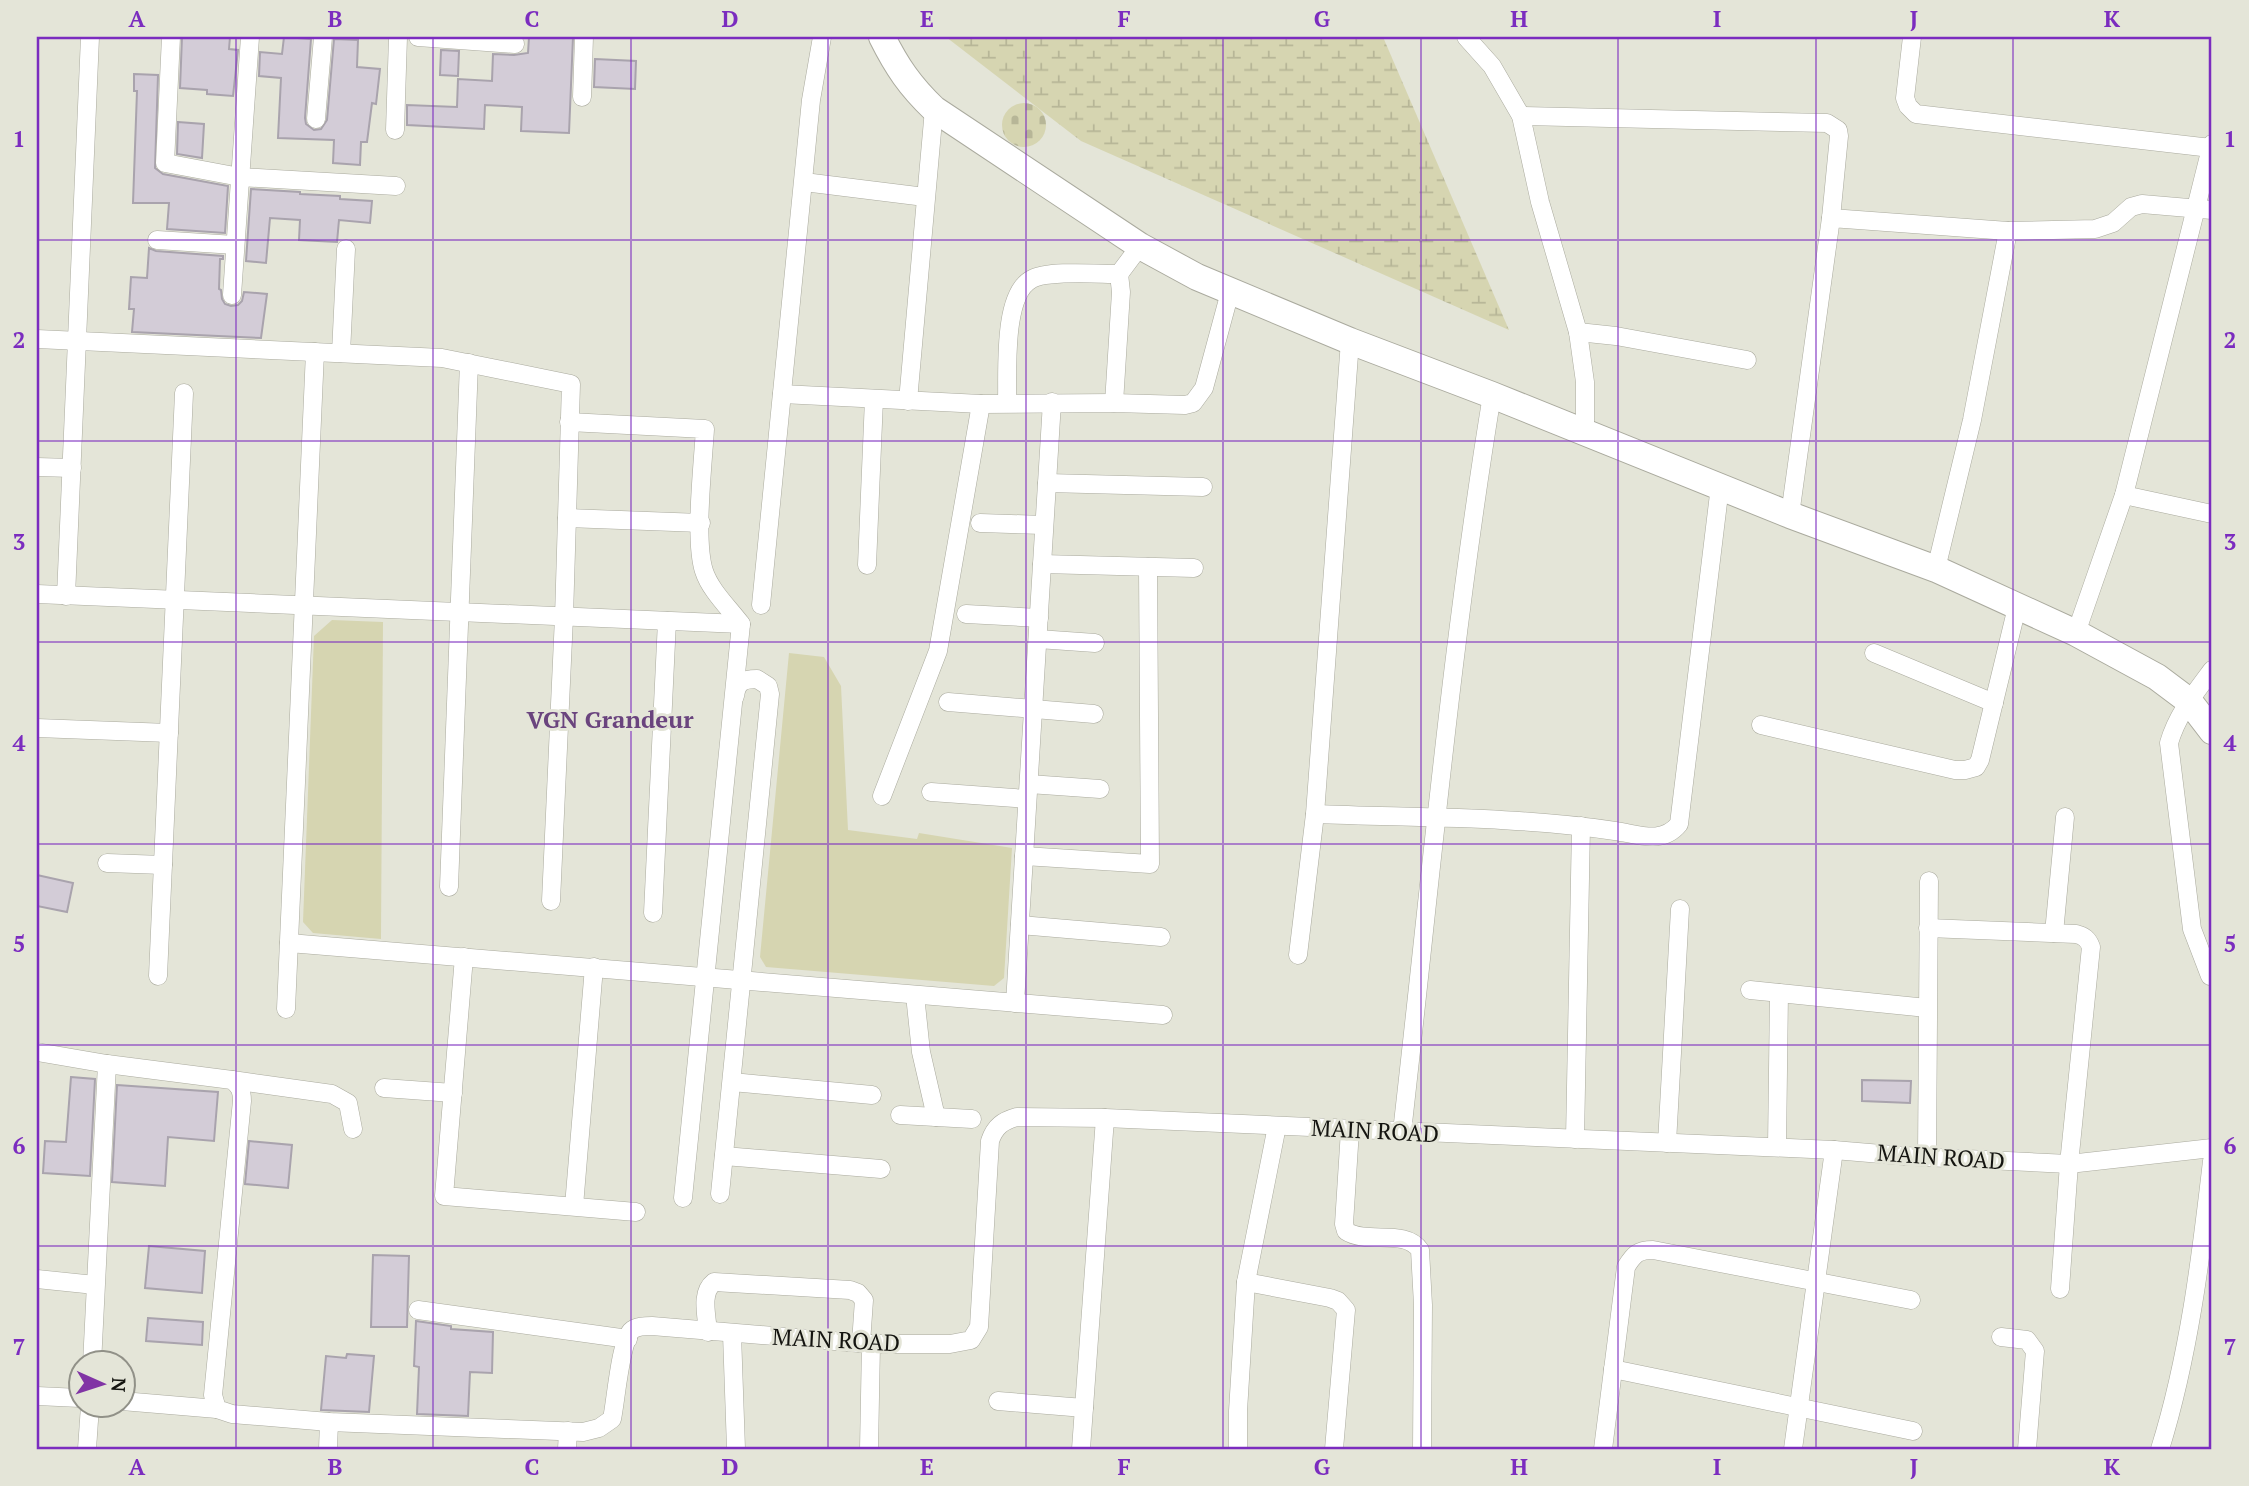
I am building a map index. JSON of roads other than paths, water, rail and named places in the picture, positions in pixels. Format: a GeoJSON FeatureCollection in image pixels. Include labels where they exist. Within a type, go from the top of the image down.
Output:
{"type":"FeatureCollection","features":[{"type":"Feature","properties":{"kind":"street"},"geometry":{"type":"LineString","coordinates":[[66,596],[90,37]]}},
{"type":"Feature","properties":{"kind":"street"},"geometry":{"type":"LineString","coordinates":[[171,37],[165,163],[240,177],[396,186]]}},
{"type":"Feature","properties":{"kind":"street"},"geometry":{"type":"LineString","coordinates":[[232,295],[250,37]]}},
{"type":"Feature","properties":{"kind":"street"},"geometry":{"type":"LineString","coordinates":[[316,119],[323,37]]}},
{"type":"Feature","properties":{"kind":"street"},"geometry":{"type":"LineString","coordinates":[[395,130],[397,37]]}},
{"type":"Feature","properties":{"kind":"street"},"geometry":{"type":"LineString","coordinates":[[418,37],[515,44]]}},
{"type":"Feature","properties":{"kind":"street"},"geometry":{"type":"LineString","coordinates":[[582,97],[584,37]]}},
{"type":"Feature","properties":{"kind":"street"},"geometry":{"type":"LineString","coordinates":[[761,606],[811,100],[822,37]]}},
{"type":"Feature","properties":{"kind":"street"},"geometry":{"type":"LineString","coordinates":[[882,37],[898,70],[914,91],[934,109],[1140,246],[1197,277],[1585,434],[1936,569],[2076,634],[2157,677],[2189,701],[2212,731]]}},
{"type":"Feature","properties":{"kind":"street"},"geometry":{"type":"LineString","coordinates":[[1466,37],[1492,66],[1521,116],[1540,202],[1578,332],[1585,382],[1585,434]]}},
{"type":"Feature","properties":{"kind":"street"},"geometry":{"type":"LineString","coordinates":[[1912,37],[1905,98],[1916,114],[2212,146],[2205,208],[2124,495],[2076,634]]}},
{"type":"Feature","properties":{"kind":"street"},"geometry":{"type":"LineString","coordinates":[[908,401],[934,109]]}},
{"type":"Feature","properties":{"kind":"street"},"geometry":{"type":"LineString","coordinates":[[1521,116],[1828,123],[1838,130],[1831,218],[1790,515]]}},
{"type":"Feature","properties":{"kind":"street"},"geometry":{"type":"LineString","coordinates":[[804,182],[925,197]]}},
{"type":"Feature","properties":{"kind":"street"},"geometry":{"type":"LineString","coordinates":[[1831,218],[2008,231],[2106,227],[2131,207],[2142,204],[2205,208]]}},
{"type":"Feature","properties":{"kind":"street"},"geometry":{"type":"LineString","coordinates":[[1936,569],[1972,420],[2008,231]]}},
{"type":"Feature","properties":{"kind":"street"},"geometry":{"type":"LineString","coordinates":[[157,240],[235,245]]}},
{"type":"Feature","properties":{"kind":"street"},"geometry":{"type":"LineString","coordinates":[[1114,403],[1121,292],[1118,274],[1140,246]]}},
{"type":"Feature","properties":{"kind":"street"},"geometry":{"type":"LineString","coordinates":[[341,353],[346,249]]}},
{"type":"Feature","properties":{"kind":"street"},"geometry":{"type":"LineString","coordinates":[[1007,402],[1012,307],[1021,289],[1032,279],[1053,274],[1118,274]]}},
{"type":"Feature","properties":{"kind":"street"},"geometry":{"type":"LineString","coordinates":[[782,394],[981,404],[1052,402],[1185,405],[1197,399],[1204,388],[1230,292]]}},
{"type":"Feature","properties":{"kind":"street"},"geometry":{"type":"LineString","coordinates":[[1578,332],[1616,336],[1747,360]]}},
{"type":"Feature","properties":{"kind":"street"},"geometry":{"type":"LineString","coordinates":[[37,339],[442,358],[570,384],[564,617],[551,901]]}},
{"type":"Feature","properties":{"kind":"street"},"geometry":{"type":"LineString","coordinates":[[1298,955],[1315,814],[1350,341]]}},
{"type":"Feature","properties":{"kind":"street"},"geometry":{"type":"LineString","coordinates":[[286,1009],[315,352]]}},
{"type":"Feature","properties":{"kind":"street"},"geometry":{"type":"LineString","coordinates":[[450,887],[469,363]]}},
{"type":"Feature","properties":{"kind":"street"},"geometry":{"type":"LineString","coordinates":[[158,976],[184,393]]}},
{"type":"Feature","properties":{"kind":"street"},"geometry":{"type":"LineString","coordinates":[[1402,1132],[1438,817],[1442,754],[1465,569],[1492,395]]}},
{"type":"Feature","properties":{"kind":"street"},"geometry":{"type":"LineString","coordinates":[[867,565],[874,399]]}},
{"type":"Feature","properties":{"kind":"street"},"geometry":{"type":"LineString","coordinates":[[1015,1003],[1052,402]]}},
{"type":"Feature","properties":{"kind":"street"},"geometry":{"type":"LineString","coordinates":[[882,796],[938,651],[981,404]]}},
{"type":"Feature","properties":{"kind":"street"},"geometry":{"type":"LineString","coordinates":[[569,422],[705,429],[701,523],[704,570],[708,580],[741,624],[683,1198]]}},
{"type":"Feature","properties":{"kind":"street"},"geometry":{"type":"LineString","coordinates":[[37,467],[72,468]]}},
{"type":"Feature","properties":{"kind":"street"},"geometry":{"type":"LineString","coordinates":[[1047,483],[1203,486]]}},
{"type":"Feature","properties":{"kind":"street"},"geometry":{"type":"LineString","coordinates":[[1315,814],[1438,817],[1581,826],[1662,837],[1671,833],[1679,824],[1720,486]]}},
{"type":"Feature","properties":{"kind":"street"},"geometry":{"type":"LineString","coordinates":[[2124,495],[2212,514]]}},
{"type":"Feature","properties":{"kind":"street"},"geometry":{"type":"LineString","coordinates":[[567,518],[701,523]]}},
{"type":"Feature","properties":{"kind":"street"},"geometry":{"type":"LineString","coordinates":[[980,523],[1044,525]]}},
{"type":"Feature","properties":{"kind":"street"},"geometry":{"type":"LineString","coordinates":[[1042,564],[1194,568]]}},
{"type":"Feature","properties":{"kind":"street"},"geometry":{"type":"LineString","coordinates":[[1024,856],[1150,864],[1148,567]]}},
{"type":"Feature","properties":{"kind":"street"},"geometry":{"type":"LineString","coordinates":[[37,594],[741,624]]}},
{"type":"Feature","properties":{"kind":"street"},"geometry":{"type":"LineString","coordinates":[[1761,725],[1965,770],[1976,767],[1980,760],[2017,607]]}},
{"type":"Feature","properties":{"kind":"street"},"geometry":{"type":"LineString","coordinates":[[966,614],[1039,618]]}},
{"type":"Feature","properties":{"kind":"street"},"geometry":{"type":"LineString","coordinates":[[653,913],[667,621]]}},
{"type":"Feature","properties":{"kind":"street"},"geometry":{"type":"LineString","coordinates":[[1038,639],[1095,643]]}},
{"type":"Feature","properties":{"kind":"street"},"geometry":{"type":"LineString","coordinates":[[1874,653],[1994,703]]}},
{"type":"Feature","properties":{"kind":"street"},"geometry":{"type":"LineString","coordinates":[[2210,976],[2192,929],[2169,743],[2173,729],[2189,701],[2212,670]]}},
{"type":"Feature","properties":{"kind":"street"},"geometry":{"type":"LineString","coordinates":[[720,1194],[769,705],[768,686],[757,678],[742,680],[734,699]]}},
{"type":"Feature","properties":{"kind":"street"},"geometry":{"type":"LineString","coordinates":[[948,702],[1094,714]]}},
{"type":"Feature","properties":{"kind":"street"},"geometry":{"type":"LineString","coordinates":[[37,728],[169,733]]}},
{"type":"Feature","properties":{"kind":"street"},"geometry":{"type":"LineString","coordinates":[[931,792],[1100,789]]}},
{"type":"Feature","properties":{"kind":"street"},"geometry":{"type":"LineString","coordinates":[[2054,933],[2065,817]]}},
{"type":"Feature","properties":{"kind":"street"},"geometry":{"type":"LineString","coordinates":[[1575,1139],[1581,826]]}},
{"type":"Feature","properties":{"kind":"street"},"geometry":{"type":"LineString","coordinates":[[107,863],[163,865]]}},
{"type":"Feature","properties":{"kind":"street"},"geometry":{"type":"LineString","coordinates":[[1927,1157],[1929,881]]}},
{"type":"Feature","properties":{"kind":"street"},"geometry":{"type":"LineString","coordinates":[[1668,1143],[1680,909]]}},
{"type":"Feature","properties":{"kind":"street"},"geometry":{"type":"LineString","coordinates":[[1020,925],[1161,937]]}},
{"type":"Feature","properties":{"kind":"street"},"geometry":{"type":"LineString","coordinates":[[1928,928],[2054,933],[2083,936],[2089,941],[2091,947],[2069,1164],[2060,1289]]}},
{"type":"Feature","properties":{"kind":"street"},"geometry":{"type":"LineString","coordinates":[[289,943],[1163,1016]]}},
{"type":"Feature","properties":{"kind":"street"},"geometry":{"type":"LineString","coordinates":[[464,957],[444,1196],[636,1212]]}},
{"type":"Feature","properties":{"kind":"street"},"geometry":{"type":"LineString","coordinates":[[574,1206],[593,967]]}},
{"type":"Feature","properties":{"kind":"street"},"geometry":{"type":"LineString","coordinates":[[1750,990],[1927,1008]]}},
{"type":"Feature","properties":{"kind":"street"},"geometry":{"type":"LineString","coordinates":[[1777,1147],[1779,993]]}},
{"type":"Feature","properties":{"kind":"street"},"geometry":{"type":"LineString","coordinates":[[915,995],[921,1052],[936,1117]]}},
{"type":"Feature","properties":{"kind":"street"},"geometry":{"type":"LineString","coordinates":[[37,1052],[332,1094],[348,1103],[354,1129]]}},
{"type":"Feature","properties":{"kind":"street"},"geometry":{"type":"LineString","coordinates":[[93,1350],[107,1064]]}},
{"type":"Feature","properties":{"kind":"street"},"geometry":{"type":"LineString","coordinates":[[217,1409],[213,1395],[242,1101],[242,1091],[232,1080]]}},
{"type":"Feature","properties":{"kind":"street"},"geometry":{"type":"LineString","coordinates":[[732,1082],[872,1095]]}},
{"type":"Feature","properties":{"kind":"street"},"geometry":{"type":"LineString","coordinates":[[384,1088],[453,1093]]}},
{"type":"Feature","properties":{"kind":"street"},"geometry":{"type":"LineString","coordinates":[[900,1115],[972,1119]]}},
{"type":"Feature","properties":{"kind":"street","name":"MAIN ROAD"},"geometry":{"type":"LineString","coordinates":[[628,1339],[631,1331],[652,1326],[866,1343],[964,1343],[971,1340],[979,1327],[990,1141],[998,1126],[1005,1120],[1017,1117],[1105,1118],[1777,1147],[2069,1164],[2212,1148]]}},
{"type":"Feature","properties":{"kind":"street"},"geometry":{"type":"LineString","coordinates":[[1081,1449],[1105,1118]]}},
{"type":"Feature","properties":{"kind":"street"},"geometry":{"type":"LineString","coordinates":[[1238,1449],[1246,1282],[1277,1126]]}},
{"type":"Feature","properties":{"kind":"street"},"geometry":{"type":"LineString","coordinates":[[1350,1130],[1344,1224],[1346,1231],[1357,1237],[1408,1240],[1420,1250],[1423,1306],[1422,1449]]}},
{"type":"Feature","properties":{"kind":"street"},"geometry":{"type":"LineString","coordinates":[[1793,1449],[1834,1150]]}},
{"type":"Feature","properties":{"kind":"street"},"geometry":{"type":"LineString","coordinates":[[724,1156],[881,1169]]}},
{"type":"Feature","properties":{"kind":"street"},"geometry":{"type":"LineString","coordinates":[[2160,1449],[2173,1409],[2198,1272],[2212,1161]]}},
{"type":"Feature","properties":{"kind":"street"},"geometry":{"type":"LineString","coordinates":[[1603,1449],[1626,1267],[1633,1255],[1642,1250],[1816,1280],[1911,1300]]}},
{"type":"Feature","properties":{"kind":"street"},"geometry":{"type":"LineString","coordinates":[[37,1279],[96,1286]]}},
{"type":"Feature","properties":{"kind":"street"},"geometry":{"type":"LineString","coordinates":[[708,1332],[705,1294],[708,1286],[714,1282],[838,1289],[858,1293],[864,1300],[869,1449]]}},
{"type":"Feature","properties":{"kind":"street"},"geometry":{"type":"LineString","coordinates":[[1246,1282],[1329,1298],[1338,1301],[1346,1310],[1334,1449]]}},
{"type":"Feature","properties":{"kind":"street"},"geometry":{"type":"LineString","coordinates":[[136,1402],[217,1409],[232,1414],[568,1440],[599,1428],[612,1419],[628,1339],[418,1310]]}},
{"type":"Feature","properties":{"kind":"street"},"geometry":{"type":"LineString","coordinates":[[732,1334],[736,1449]]}},
{"type":"Feature","properties":{"kind":"street"},"geometry":{"type":"LineString","coordinates":[[2001,1337],[2027,1340],[2035,1351],[2027,1449]]}},
{"type":"Feature","properties":{"kind":"street"},"geometry":{"type":"LineString","coordinates":[[1613,1369],[1913,1431]]}},
{"type":"Feature","properties":{"kind":"street"},"geometry":{"type":"LineString","coordinates":[[37,1396],[66,1397]]}},
{"type":"Feature","properties":{"kind":"street"},"geometry":{"type":"LineString","coordinates":[[998,1401],[1084,1408]]}},
{"type":"Feature","properties":{"kind":"street"},"geometry":{"type":"LineString","coordinates":[[88,1449],[89,1420]]}},
{"type":"Feature","properties":{"kind":"street"},"geometry":{"type":"LineString","coordinates":[[328,1449],[329,1422]]}},
{"type":"Feature","properties":{"kind":"district","name":"VGN Grandeur"},"geometry":{"type":"Point","coordinates":[610,720]}}]}
